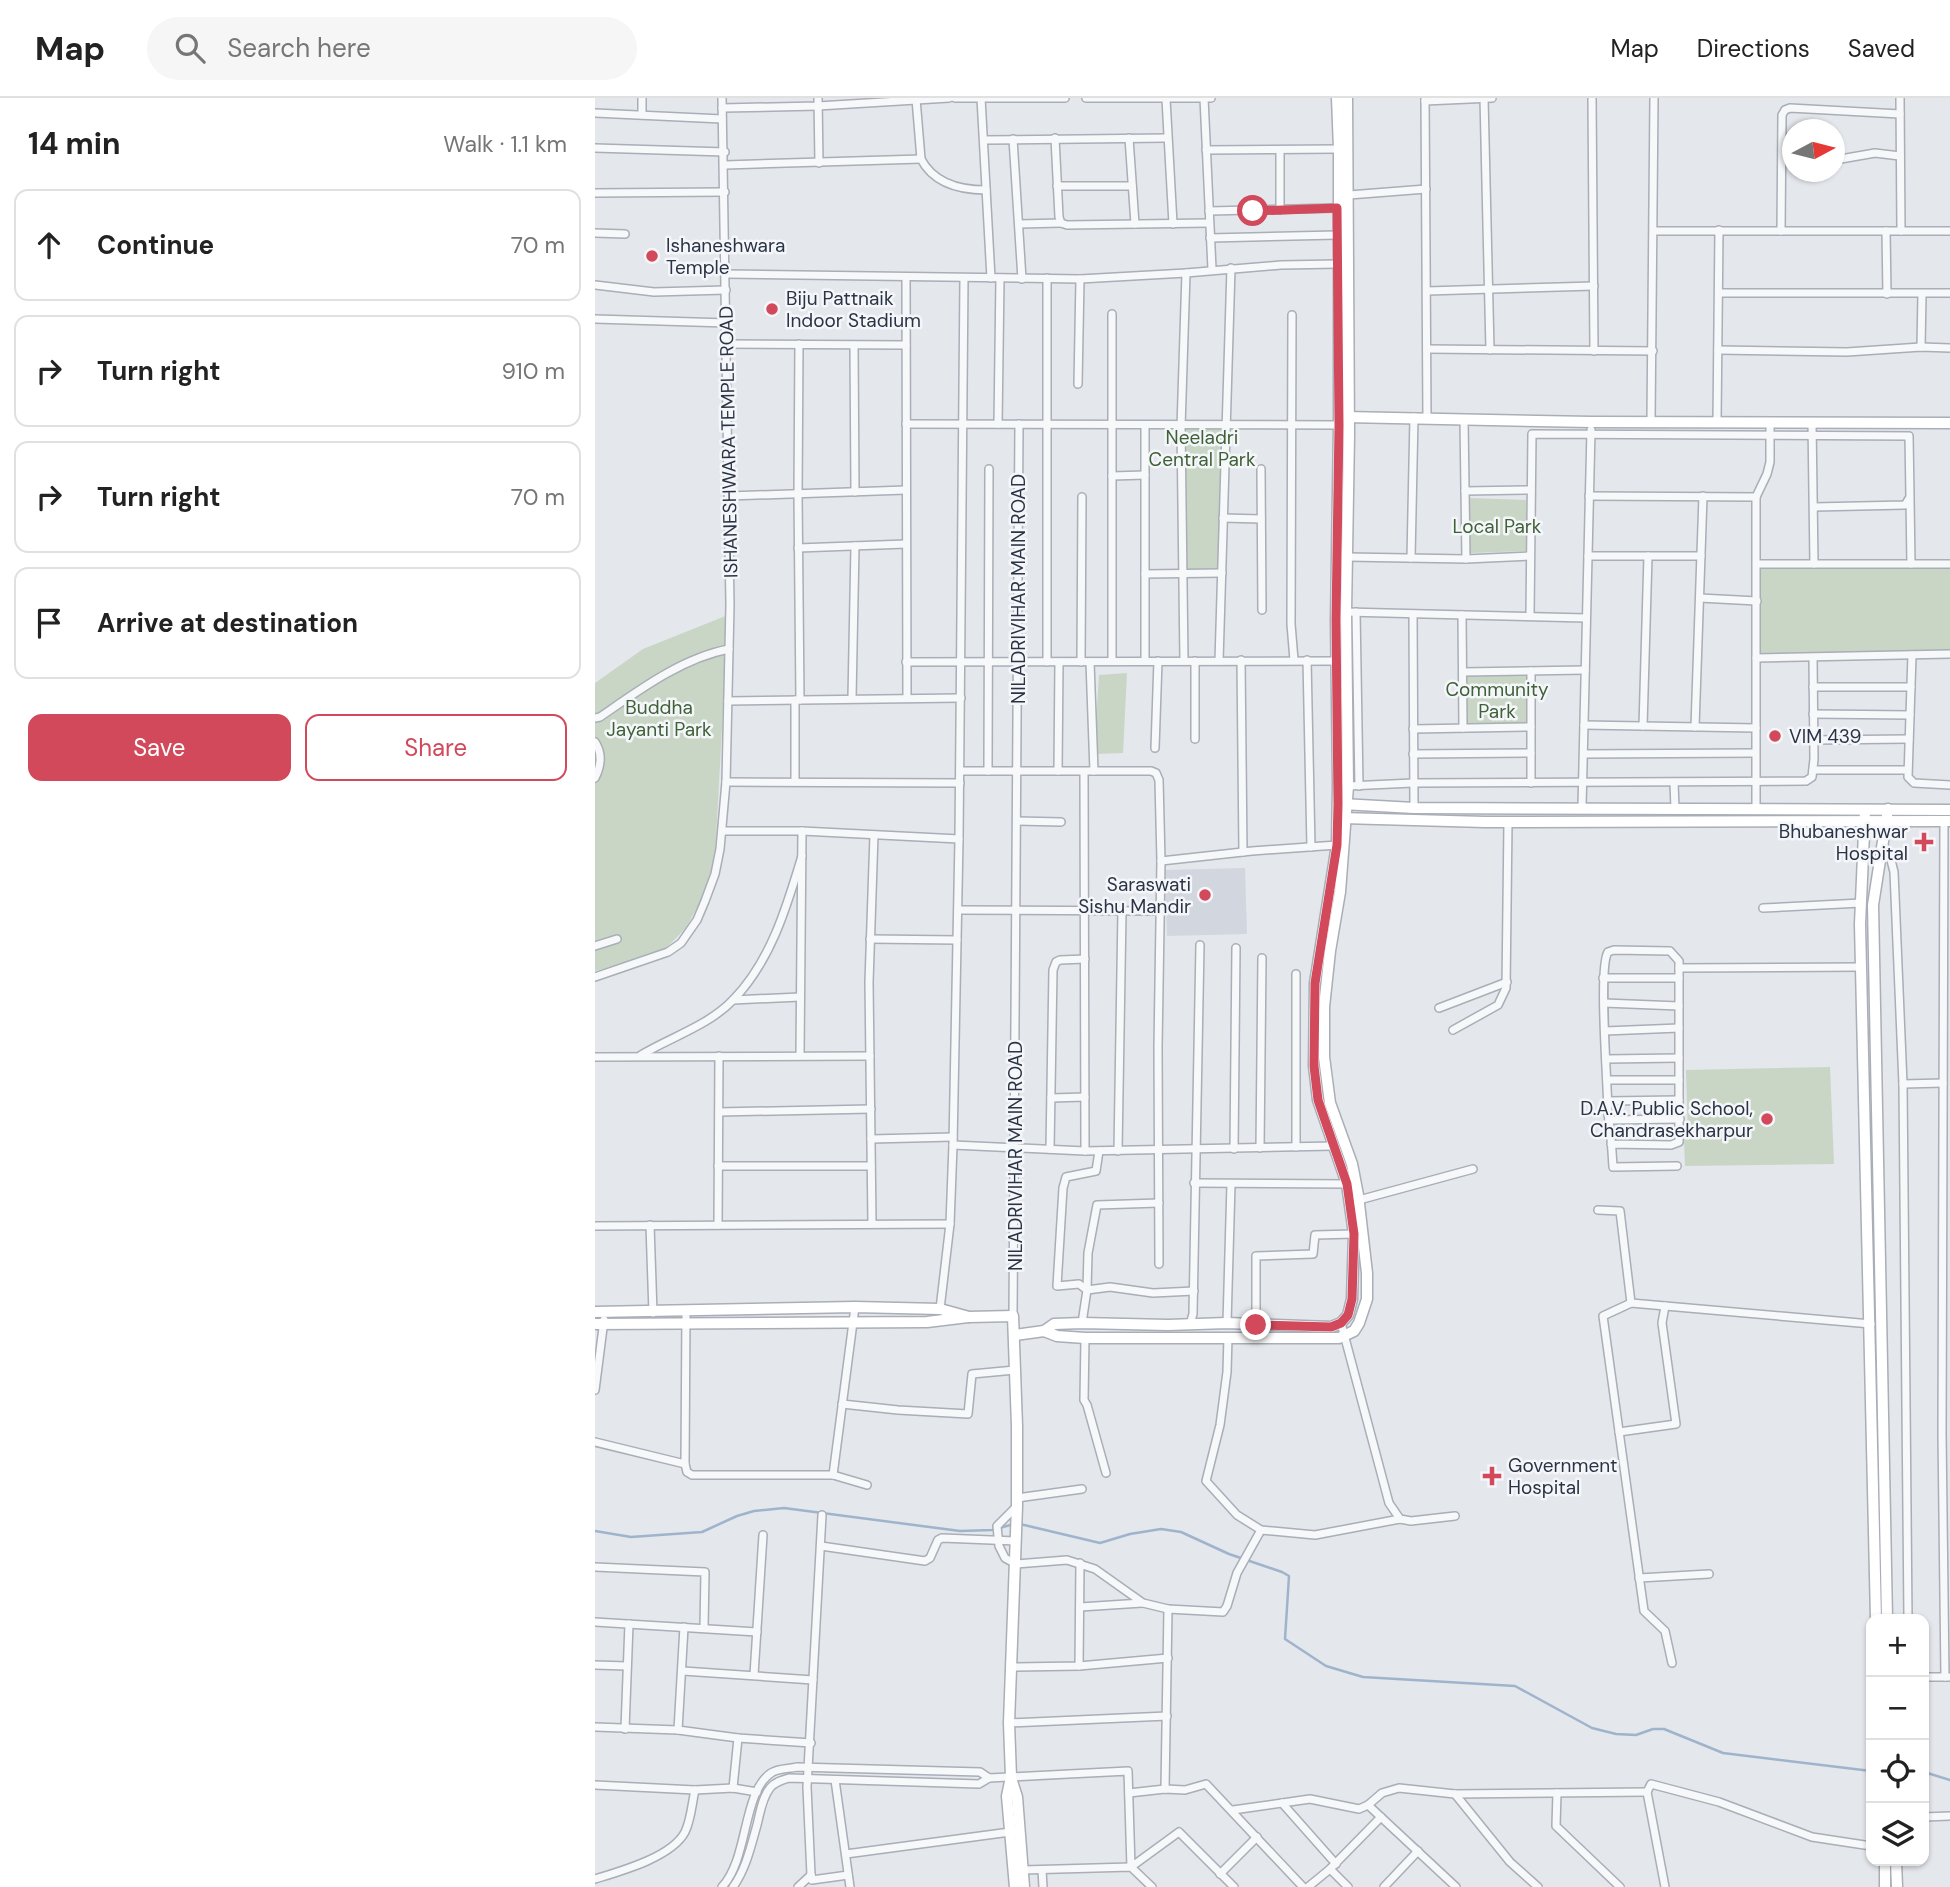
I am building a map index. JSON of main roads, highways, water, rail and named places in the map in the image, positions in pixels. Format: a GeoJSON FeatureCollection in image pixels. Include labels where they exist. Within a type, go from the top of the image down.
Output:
{"type":"FeatureCollection","features":[{"type":"Feature","properties":{"kind":"waterway"},"geometry":{"type":"LineString","coordinates":[[595,1531],[631,1537],[702,1532],[754,1511],[784,1508],[960,1531],[992,1530],[1014,1524]]}},
{"type":"Feature","properties":{"kind":"waterway"},"geometry":{"type":"LineString","coordinates":[[1020,1524],[1100,1543],[1161,1529],[1181,1532],[1229,1554],[1282,1572],[1289,1576],[1285,1639],[1326,1666],[1363,1677],[1515,1686],[1592,1728],[1616,1734],[1636,1735],[1653,1729],[1664,1729],[1723,1753],[1866,1770]]}},
{"type":"Feature","properties":{"kind":"waterway"},"geometry":{"type":"LineString","coordinates":[[1929,1774],[1950,1780]]}},
{"type":"Feature","properties":{"kind":"place","name":"Ishaneshwara Temple"},"geometry":{"type":"Point","coordinates":[652,256]}},
{"type":"Feature","properties":{"kind":"place","name":"Biju Pattnaik Indoor Stadium"},"geometry":{"type":"Point","coordinates":[772,309]}},
{"type":"Feature","properties":{"kind":"place","name":"VIM 439"},"geometry":{"type":"Point","coordinates":[1775,736]}},
{"type":"Feature","properties":{"kind":"place","name":"Bhubaneshwar Hospital"},"geometry":{"type":"Point","coordinates":[1924,842]}},
{"type":"Feature","properties":{"kind":"place","name":"Saraswati Sishu Mandir"},"geometry":{"type":"Point","coordinates":[1205,895]}},
{"type":"Feature","properties":{"kind":"place","name":"D.A.V. Public School, Chandrasekharpur"},"geometry":{"type":"Point","coordinates":[1767,1119]}},
{"type":"Feature","properties":{"kind":"place","name":"Government Hospital"},"geometry":{"type":"Point","coordinates":[1492,1476]}},
{"type":"Feature","properties":{"kind":"park label","name":"Neeladri Central Park"},"geometry":{"type":"Point","coordinates":[1202,448]}},
{"type":"Feature","properties":{"kind":"park label","name":"Local Park"},"geometry":{"type":"Point","coordinates":[1497,526]}},
{"type":"Feature","properties":{"kind":"park label","name":"Community Park"},"geometry":{"type":"Point","coordinates":[1497,700]}},
{"type":"Feature","properties":{"kind":"park label","name":"Buddha Jayanti Park"},"geometry":{"type":"Point","coordinates":[659,718]}}]}
